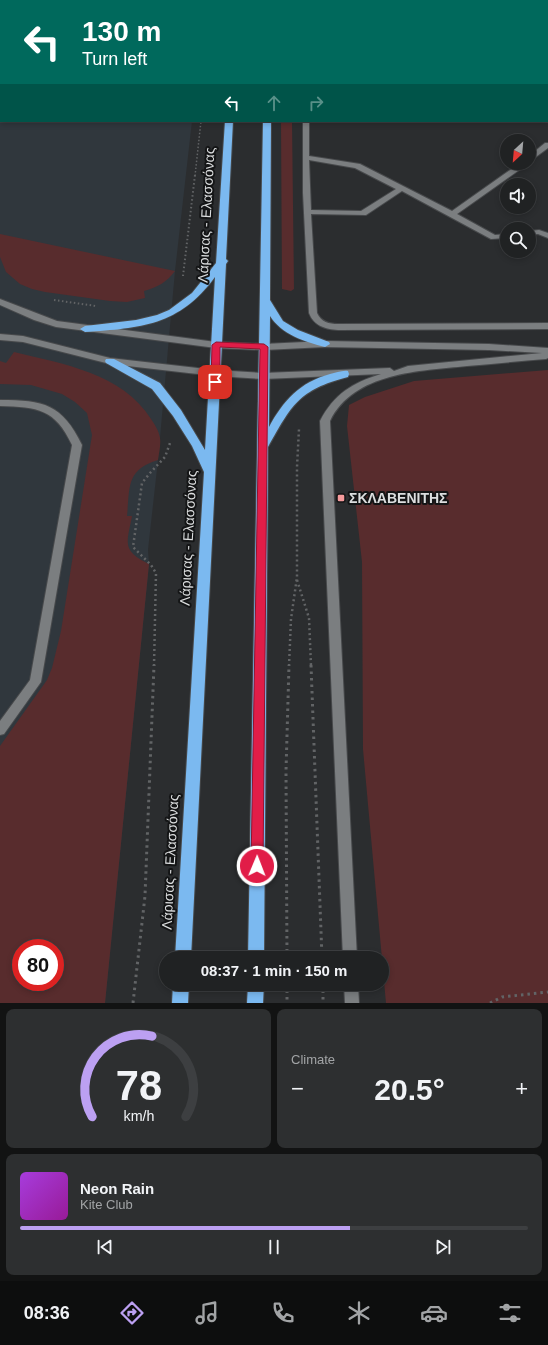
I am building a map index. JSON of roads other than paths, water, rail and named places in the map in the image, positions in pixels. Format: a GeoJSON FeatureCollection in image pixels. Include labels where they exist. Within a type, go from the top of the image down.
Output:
{"type":"FeatureCollection","features":[{"type":"Feature","properties":{"kind":"highway","name":"Λάρισας - Ελασσόνας"},"geometry":{"type":"LineString","coordinates":[[183,951],[216,345],[223,261],[229,122]]}},
{"type":"Feature","properties":{"kind":"highway"},"geometry":{"type":"LineString","coordinates":[[256,951],[267,122]]}},
{"type":"Feature","properties":{"kind":"highway"},"geometry":{"type":"LineString","coordinates":[[85,329],[132,325],[154,320],[172,313],[186,304],[199,291],[223,261]]}},
{"type":"Feature","properties":{"kind":"highway"},"geometry":{"type":"LineString","coordinates":[[265,301],[279,324],[294,332],[325,344]]}},
{"type":"Feature","properties":{"kind":"highway"},"geometry":{"type":"LineString","coordinates":[[110,361],[156,386],[177,413],[198,445],[210,472]]}},
{"type":"Feature","properties":{"kind":"highway"},"geometry":{"type":"LineString","coordinates":[[262,448],[284,410],[298,394],[312,384],[328,377],[344,374]]}},
{"type":"Feature","properties":{"kind":"highway"},"geometry":{"type":"LineString","coordinates":[[180,1003],[181,991]]}},
{"type":"Feature","properties":{"kind":"highway"},"geometry":{"type":"LineString","coordinates":[[256,991],[256,1003]]}},
{"type":"Feature","properties":{"kind":"street"},"geometry":{"type":"LineString","coordinates":[[306,122],[305,156],[307,212],[313,313],[317,320],[324,325],[342,327],[548,326]]}},
{"type":"Feature","properties":{"kind":"street"},"geometry":{"type":"LineString","coordinates":[[536,154],[548,145]]}},
{"type":"Feature","properties":{"kind":"street"},"geometry":{"type":"LineString","coordinates":[[305,156],[357,166],[452,214],[494,238],[500,237]]}},
{"type":"Feature","properties":{"kind":"street"},"geometry":{"type":"LineString","coordinates":[[452,214],[515,170]]}},
{"type":"Feature","properties":{"kind":"street"},"geometry":{"type":"LineString","coordinates":[[307,212],[363,213],[402,188]]}},
{"type":"Feature","properties":{"kind":"street"},"geometry":{"type":"LineString","coordinates":[[536,232],[548,236]]}},
{"type":"Feature","properties":{"kind":"street"},"geometry":{"type":"LineString","coordinates":[[0,302],[37,318],[56,324],[216,345],[264,347],[325,344],[489,347],[548,351]]}},
{"type":"Feature","properties":{"kind":"street"},"geometry":{"type":"LineString","coordinates":[[0,337],[23,339],[110,361],[215,373],[263,376],[344,374],[415,369],[548,355]]}},
{"type":"Feature","properties":{"kind":"street"},"geometry":{"type":"LineString","coordinates":[[350,951],[325,421],[329,411],[336,401],[347,392],[385,376],[415,369]]}},
{"type":"Feature","properties":{"kind":"street"},"geometry":{"type":"LineString","coordinates":[[0,403],[30,404],[53,412],[67,425],[77,446],[35,682],[0,730]]}},
{"type":"Feature","properties":{"kind":"street"},"geometry":{"type":"LineString","coordinates":[[352,991],[352,1003]]}},
{"type":"Feature","properties":{"kind":"place","name":"ΣΚΛΑΒΕΝΙΤΗΣ"},"geometry":{"type":"Point","coordinates":[341,498]}}]}
